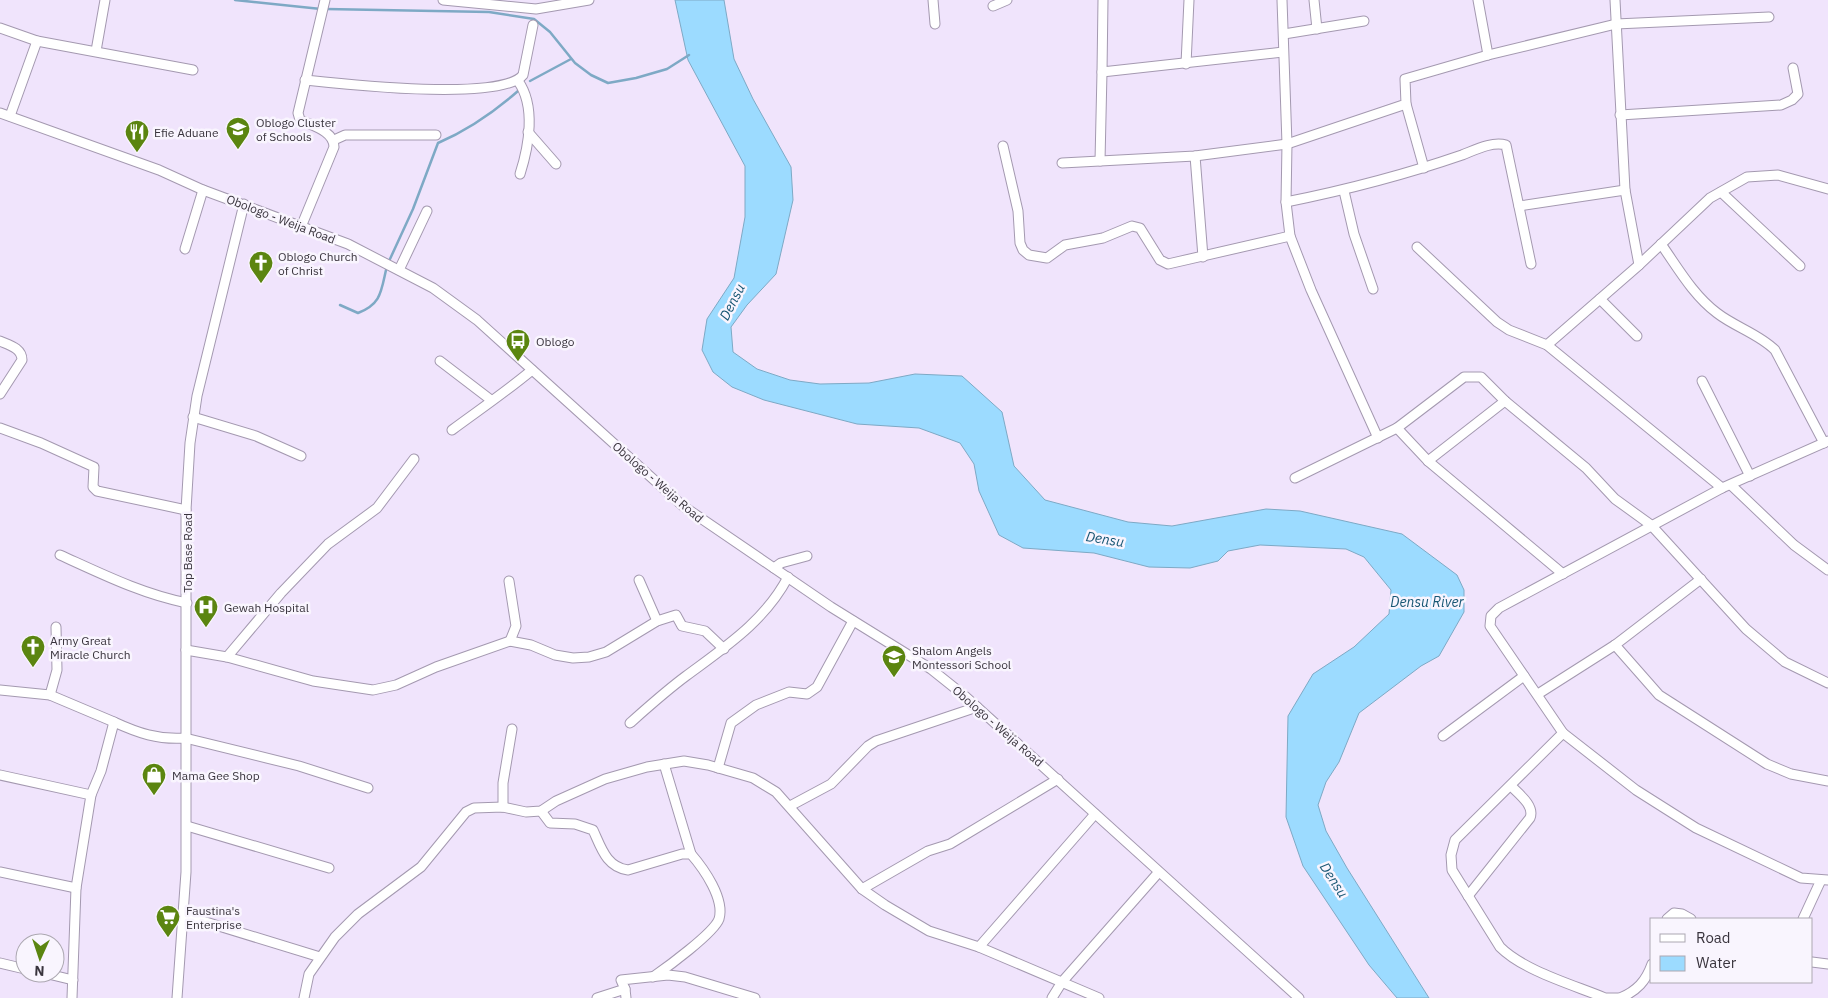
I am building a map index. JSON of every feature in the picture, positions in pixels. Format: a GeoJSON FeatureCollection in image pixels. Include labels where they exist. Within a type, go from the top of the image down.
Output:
{"type":"FeatureCollection","features":[{"type":"Feature","properties":{"kind":"street"},"geometry":{"type":"LineString","coordinates":[[96,51],[105,0]]}},
{"type":"Feature","properties":{"kind":"street"},"geometry":{"type":"LineString","coordinates":[[442,0],[536,9],[589,0]]}},
{"type":"Feature","properties":{"kind":"street"},"geometry":{"type":"LineString","coordinates":[[933,0],[935,24]]}},
{"type":"Feature","properties":{"kind":"street"},"geometry":{"type":"LineString","coordinates":[[994,6],[1008,0]]}},
{"type":"Feature","properties":{"kind":"street"},"geometry":{"type":"LineString","coordinates":[[1100,161],[1103,0]]}},
{"type":"Feature","properties":{"kind":"street"},"geometry":{"type":"LineString","coordinates":[[1186,64],[1189,0]]}},
{"type":"Feature","properties":{"kind":"street"},"geometry":{"type":"LineString","coordinates":[[1282,0],[1287,144],[1286,202],[1290,236],[1310,290],[1378,438]]}},
{"type":"Feature","properties":{"kind":"street"},"geometry":{"type":"LineString","coordinates":[[1314,0],[1317,29]]}},
{"type":"Feature","properties":{"kind":"street"},"geometry":{"type":"LineString","coordinates":[[1478,0],[1488,55]]}},
{"type":"Feature","properties":{"kind":"street"},"geometry":{"type":"LineString","coordinates":[[1615,0],[1624,190],[1639,265]]}},
{"type":"Feature","properties":{"kind":"street"},"geometry":{"type":"LineString","coordinates":[[301,227],[334,147],[334,140],[329,134],[300,120],[299,105],[325,1]]}},
{"type":"Feature","properties":{"kind":"street"},"geometry":{"type":"LineString","coordinates":[[1424,168],[1406,104],[1405,79],[1488,55],[1616,24],[1769,17]]}},
{"type":"Feature","properties":{"kind":"street"},"geometry":{"type":"LineString","coordinates":[[1284,34],[1364,21]]}},
{"type":"Feature","properties":{"kind":"street"},"geometry":{"type":"LineString","coordinates":[[305,80],[448,91],[496,86],[518,81],[523,75],[533,25]]}},
{"type":"Feature","properties":{"kind":"street"},"geometry":{"type":"LineString","coordinates":[[0,28],[36,41],[193,70]]}},
{"type":"Feature","properties":{"kind":"street"},"geometry":{"type":"LineString","coordinates":[[10,116],[36,41]]}},
{"type":"Feature","properties":{"kind":"street"},"geometry":{"type":"LineString","coordinates":[[1102,72],[1284,52]]}},
{"type":"Feature","properties":{"kind":"street"},"geometry":{"type":"LineString","coordinates":[[1620,116],[1781,105],[1792,100],[1798,94],[1793,68]]}},
{"type":"Feature","properties":{"kind":"street"},"geometry":{"type":"LineString","coordinates":[[518,81],[528,99],[527,152],[520,174]]}},
{"type":"Feature","properties":{"kind":"street"},"geometry":{"type":"LineString","coordinates":[[1062,163],[1195,156],[1287,144],[1406,104]]}},
{"type":"Feature","properties":{"kind":"street","name":"Obologo - Weija Road"},"geometry":{"type":"LineString","coordinates":[[0,113],[158,170],[203,190],[348,244],[399,270],[456,303],[683,506],[853,621],[931,669],[1058,779],[1158,873],[1299,998]]}},
{"type":"Feature","properties":{"kind":"street"},"geometry":{"type":"LineString","coordinates":[[528,132],[556,164]]}},
{"type":"Feature","properties":{"kind":"street"},"geometry":{"type":"LineString","coordinates":[[334,140],[345,134],[436,135]]}},
{"type":"Feature","properties":{"kind":"street"},"geometry":{"type":"LineString","coordinates":[[1286,202],[1344,191],[1424,168],[1492,144],[1506,145],[1531,264]]}},
{"type":"Feature","properties":{"kind":"street"},"geometry":{"type":"LineString","coordinates":[[1003,146],[1018,212],[1020,243],[1023,250],[1029,255],[1047,258],[1065,245],[1094,240],[1132,226],[1140,228],[1160,260],[1168,264],[1290,236]]}},
{"type":"Feature","properties":{"kind":"street"},"geometry":{"type":"LineString","coordinates":[[1195,156],[1203,257]]}},
{"type":"Feature","properties":{"kind":"street"},"geometry":{"type":"LineString","coordinates":[[1547,345],[1639,265],[1710,198],[1746,177],[1778,175],[1828,189]]}},
{"type":"Feature","properties":{"kind":"street"},"geometry":{"type":"LineString","coordinates":[[185,249],[203,190]]}},
{"type":"Feature","properties":{"kind":"street"},"geometry":{"type":"LineString","coordinates":[[1519,206],[1624,190]]}},
{"type":"Feature","properties":{"kind":"street"},"geometry":{"type":"LineString","coordinates":[[1344,191],[1356,240],[1373,289]]}},
{"type":"Feature","properties":{"kind":"street"},"geometry":{"type":"LineString","coordinates":[[1721,192],[1800,266]]}},
{"type":"Feature","properties":{"kind":"street","name":"Top Base Road"},"geometry":{"type":"LineString","coordinates":[[177,998],[187,826],[185,738],[186,510],[193,417],[244,204]]}},
{"type":"Feature","properties":{"kind":"street"},"geometry":{"type":"LineString","coordinates":[[399,270],[427,211]]}},
{"type":"Feature","properties":{"kind":"street"},"geometry":{"type":"LineString","coordinates":[[1661,244],[1699,298],[1729,322],[1766,341],[1775,350],[1826,442],[1726,487],[1651,525],[1500,608],[1491,616],[1490,626],[1538,694],[1562,733],[1636,790],[1696,828],[1801,878],[1825,880],[1804,918]]}},
{"type":"Feature","properties":{"kind":"street"},"geometry":{"type":"LineString","coordinates":[[1417,247],[1497,322],[1509,330],[1547,345],[1828,570]]}},
{"type":"Feature","properties":{"kind":"street"},"geometry":{"type":"LineString","coordinates":[[1600,300],[1637,336]]}},
{"type":"Feature","properties":{"kind":"street"},"geometry":{"type":"LineString","coordinates":[[0,341],[18,349],[22,354],[22,360],[0,394]]}},
{"type":"Feature","properties":{"kind":"street"},"geometry":{"type":"LineString","coordinates":[[440,361],[491,400]]}},
{"type":"Feature","properties":{"kind":"street"},"geometry":{"type":"LineString","coordinates":[[452,430],[491,400],[508,390],[532,370]]}},
{"type":"Feature","properties":{"kind":"street"},"geometry":{"type":"LineString","coordinates":[[1295,478],[1397,428],[1464,377],[1481,377],[1505,401],[1586,468],[1615,499],[1651,525],[1746,630],[1785,662],[1828,683]]}},
{"type":"Feature","properties":{"kind":"street"},"geometry":{"type":"LineString","coordinates":[[1702,380],[1750,476]]}},
{"type":"Feature","properties":{"kind":"street"},"geometry":{"type":"LineString","coordinates":[[1428,461],[1505,401]]}},
{"type":"Feature","properties":{"kind":"street"},"geometry":{"type":"LineString","coordinates":[[193,417],[256,436],[301,456]]}},
{"type":"Feature","properties":{"kind":"street"},"geometry":{"type":"LineString","coordinates":[[0,428],[41,443],[94,467],[93,487],[97,491],[186,510]]}},
{"type":"Feature","properties":{"kind":"street"},"geometry":{"type":"LineString","coordinates":[[1397,428],[1428,461],[1563,574]]}},
{"type":"Feature","properties":{"kind":"street"},"geometry":{"type":"LineString","coordinates":[[227,657],[281,593],[328,544],[377,508],[414,458]]}},
{"type":"Feature","properties":{"kind":"street"},"geometry":{"type":"LineString","coordinates":[[60,555],[162,598],[187,603]]}},
{"type":"Feature","properties":{"kind":"street"},"geometry":{"type":"LineString","coordinates":[[774,568],[781,563],[807,556]]}},
{"type":"Feature","properties":{"kind":"street"},"geometry":{"type":"LineString","coordinates":[[630,723],[685,677],[724,650],[769,609],[788,577]]}},
{"type":"Feature","properties":{"kind":"street"},"geometry":{"type":"LineString","coordinates":[[1538,694],[1615,644],[1701,579]]}},
{"type":"Feature","properties":{"kind":"street"},"geometry":{"type":"LineString","coordinates":[[639,580],[657,621]]}},
{"type":"Feature","properties":{"kind":"street"},"geometry":{"type":"LineString","coordinates":[[509,581],[516,626],[510,641]]}},
{"type":"Feature","properties":{"kind":"street"},"geometry":{"type":"LineString","coordinates":[[186,650],[227,657],[313,681],[373,690],[396,685],[436,667],[510,641],[531,645],[555,655],[573,658],[589,657],[606,652],[657,621],[676,616],[682,626],[705,632],[724,650]]}},
{"type":"Feature","properties":{"kind":"street"},"geometry":{"type":"LineString","coordinates":[[718,768],[731,723],[756,704],[789,692],[807,694],[817,687],[853,621]]}},
{"type":"Feature","properties":{"kind":"street"},"geometry":{"type":"LineString","coordinates":[[50,695],[57,670],[56,627]]}},
{"type":"Feature","properties":{"kind":"street"},"geometry":{"type":"LineString","coordinates":[[1615,644],[1653,690],[1667,700],[1768,764],[1791,774],[1828,781]]}},
{"type":"Feature","properties":{"kind":"street"},"geometry":{"type":"LineString","coordinates":[[1443,736],[1524,676]]}},
{"type":"Feature","properties":{"kind":"street"},"geometry":{"type":"LineString","coordinates":[[0,690],[50,695],[141,734],[166,740],[185,738],[299,766],[368,788]]}},
{"type":"Feature","properties":{"kind":"street"},"geometry":{"type":"LineString","coordinates":[[790,806],[831,784],[868,746],[876,741],[977,707]]}},
{"type":"Feature","properties":{"kind":"street"},"geometry":{"type":"LineString","coordinates":[[72,998],[76,888],[91,795],[101,771],[114,722]]}},
{"type":"Feature","properties":{"kind":"street"},"geometry":{"type":"LineString","coordinates":[[503,807],[503,783],[512,729]]}},
{"type":"Feature","properties":{"kind":"street"},"geometry":{"type":"LineString","coordinates":[[1562,733],[1456,840],[1452,847],[1452,870],[1500,947],[1507,954],[1531,967],[1605,998],[1619,998],[1629,994],[1647,978],[1650,970]]}},
{"type":"Feature","properties":{"kind":"street"},"geometry":{"type":"LineString","coordinates":[[304,998],[310,974],[335,937],[358,914],[421,867],[466,812],[474,808],[503,807],[526,812],[541,811],[556,801],[605,779],[664,764],[684,761],[718,768],[767,785],[790,806],[806,828],[862,889],[929,931],[979,947],[1099,998]]}},
{"type":"Feature","properties":{"kind":"street"},"geometry":{"type":"LineString","coordinates":[[653,977],[677,961],[718,922],[720,911],[718,897],[698,862],[691,854],[664,764]]}},
{"type":"Feature","properties":{"kind":"street"},"geometry":{"type":"LineString","coordinates":[[0,775],[91,795]]}},
{"type":"Feature","properties":{"kind":"street"},"geometry":{"type":"LineString","coordinates":[[862,889],[928,851],[950,844],[1058,779]]}},
{"type":"Feature","properties":{"kind":"street"},"geometry":{"type":"LineString","coordinates":[[1468,896],[1532,813],[1530,807],[1511,786]]}},
{"type":"Feature","properties":{"kind":"street"},"geometry":{"type":"LineString","coordinates":[[541,811],[550,823],[575,824],[593,830],[603,854],[620,869],[628,870],[682,854],[691,854]]}},
{"type":"Feature","properties":{"kind":"street"},"geometry":{"type":"LineString","coordinates":[[979,947],[1095,814]]}},
{"type":"Feature","properties":{"kind":"street"},"geometry":{"type":"LineString","coordinates":[[187,826],[329,868]]}},
{"type":"Feature","properties":{"kind":"street"},"geometry":{"type":"LineString","coordinates":[[0,872],[76,888]]}},
{"type":"Feature","properties":{"kind":"street"},"geometry":{"type":"LineString","coordinates":[[1052,998],[1062,982],[1158,873]]}},
{"type":"Feature","properties":{"kind":"street"},"geometry":{"type":"LineString","coordinates":[[1668,918],[1674,913],[1682,914],[1689,918]]}},
{"type":"Feature","properties":{"kind":"street"},"geometry":{"type":"LineString","coordinates":[[183,915],[320,958]]}},
{"type":"Feature","properties":{"kind":"street"},"geometry":{"type":"LineString","coordinates":[[1813,962],[1828,964]]}},
{"type":"Feature","properties":{"kind":"street"},"geometry":{"type":"LineString","coordinates":[[0,963],[15,967]]}},
{"type":"Feature","properties":{"kind":"street"},"geometry":{"type":"LineString","coordinates":[[597,998],[625,994],[621,980],[668,975],[685,977],[755,998]]}},
{"type":"Feature","properties":{"kind":"street"},"geometry":{"type":"LineString","coordinates":[[65,978],[73,980]]}},
{"type":"Feature","properties":{"kind":"water","name":"Densu River"},"geometry":{"type":"Polygon","coordinates":[[[675,0],[724,0],[734,59],[753,99],[791,167],[793,200],[776,274],[747,305],[731,327],[733,352],[757,369],[790,380],[820,384],[869,383],[915,374],[962,376],[1002,412],[1014,466],[1045,500],[1128,522],[1172,526],[1266,509],[1300,511],[1402,534],[1457,575],[1464,590],[1464,612],[1439,656],[1421,666],[1359,713],[1339,762],[1326,782],[1318,805],[1326,831],[1347,868],[1429,998],[1397,998],[1369,965],[1303,866],[1286,817],[1288,716],[1313,674],[1354,647],[1389,614],[1391,590],[1364,557],[1346,549],[1260,545],[1228,551],[1218,561],[1190,568],[1149,567],[1094,553],[1023,548],[999,535],[979,491],[974,464],[960,443],[919,428],[857,424],[764,400],[732,387],[713,372],[702,350],[707,319],[734,278],[745,217],[745,166],[688,60],[675,0]]]}},
{"type":"Feature","properties":{"kind":"waterway"},"geometry":{"type":"LineString","coordinates":[[235,0],[321,9]]}},
{"type":"Feature","properties":{"kind":"waterway"},"geometry":{"type":"LineString","coordinates":[[326,9],[489,12],[534,19],[550,32],[575,63],[591,75],[608,83],[636,78],[667,69],[689,55]]}},
{"type":"Feature","properties":{"kind":"waterway"},"geometry":{"type":"LineString","coordinates":[[530,81],[571,59]]}},
{"type":"Feature","properties":{"kind":"waterway"},"geometry":{"type":"LineString","coordinates":[[390,259],[413,209],[438,143],[480,120],[518,91]]}},
{"type":"Feature","properties":{"kind":"waterway"},"geometry":{"type":"LineString","coordinates":[[340,305],[358,313],[371,306],[379,296],[386,270]]}},
{"type":"Feature","properties":{"kind":"place","name":"Oblogo Cluster of Schools"},"geometry":{"type":"Point","coordinates":[238,150]}},
{"type":"Feature","properties":{"kind":"place","name":"Efie Aduane"},"geometry":{"type":"Point","coordinates":[137,153]}},
{"type":"Feature","properties":{"kind":"place","name":"Oblogo Church of Christ"},"geometry":{"type":"Point","coordinates":[261,284]}},
{"type":"Feature","properties":{"kind":"place","name":"Oblogo"},"geometry":{"type":"Point","coordinates":[518,362]}},
{"type":"Feature","properties":{"kind":"place","name":"Gewah Hospital"},"geometry":{"type":"Point","coordinates":[206,628]}},
{"type":"Feature","properties":{"kind":"place","name":"Army Great Miracle Church"},"geometry":{"type":"Point","coordinates":[33,668]}},
{"type":"Feature","properties":{"kind":"place","name":"Shalom Angels Montessori School"},"geometry":{"type":"Point","coordinates":[894,678]}},
{"type":"Feature","properties":{"kind":"place","name":"Mama Gee Shop"},"geometry":{"type":"Point","coordinates":[154,796]}},
{"type":"Feature","properties":{"kind":"place","name":"Faustina's Enterprise"},"geometry":{"type":"Point","coordinates":[168,938]}},
{"type":"Feature","properties":{"kind":"water label","name":"Densu"},"geometry":{"type":"Point","coordinates":[732,302]}},
{"type":"Feature","properties":{"kind":"water label","name":"Densu"},"geometry":{"type":"Point","coordinates":[1105,539]}},
{"type":"Feature","properties":{"kind":"water label","name":"Densu"},"geometry":{"type":"Point","coordinates":[1334,880]}}]}
